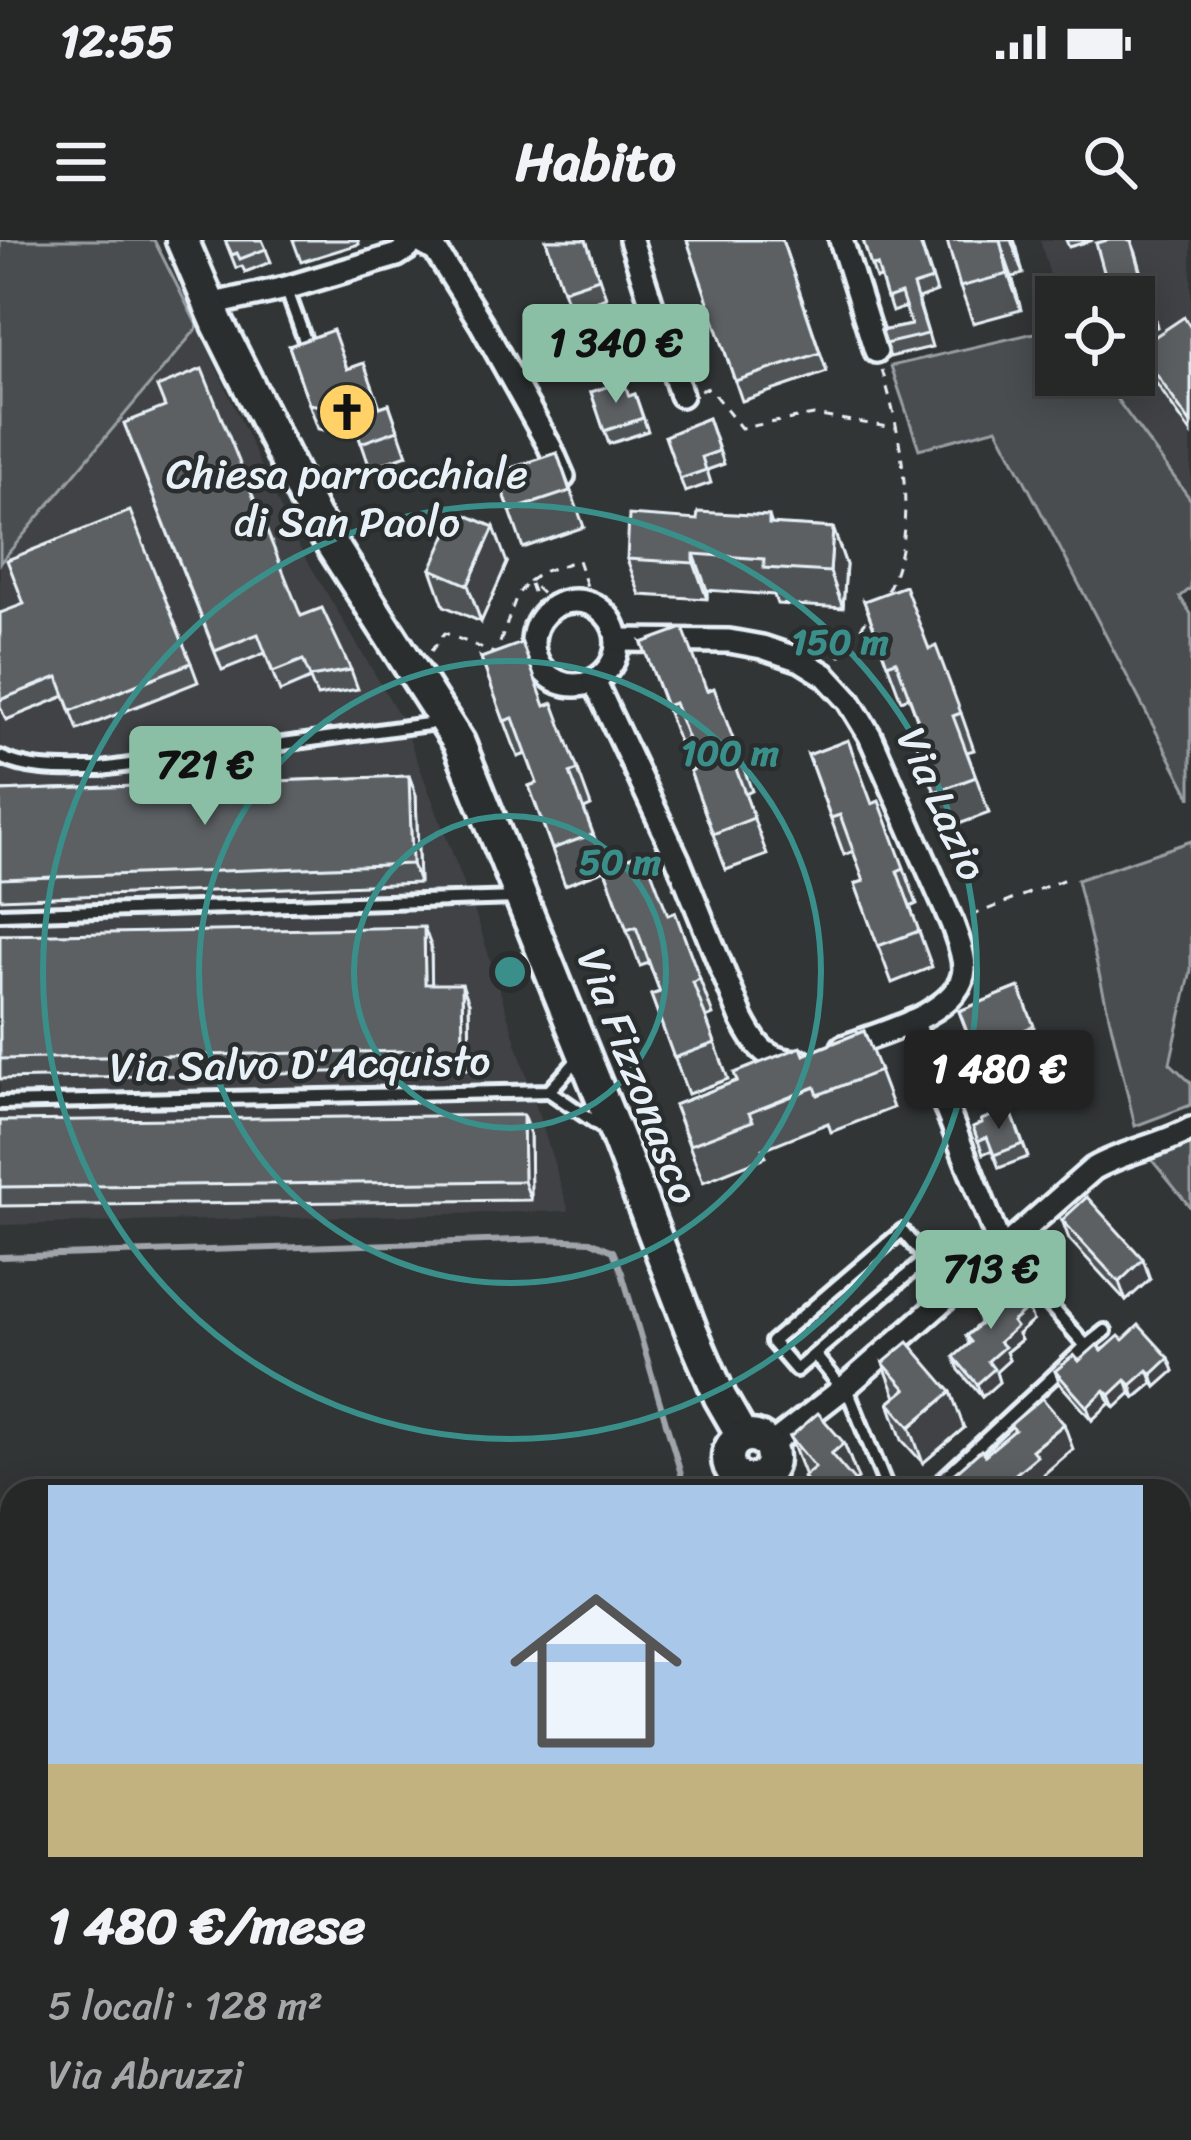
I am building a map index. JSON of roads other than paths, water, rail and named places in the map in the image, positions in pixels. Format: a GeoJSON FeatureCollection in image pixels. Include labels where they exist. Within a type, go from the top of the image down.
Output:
{"type":"FeatureCollection","features":[{"type":"Feature","properties":{"kind":"main road","name":"Via Fizzonasco"},"geometry":{"type":"LineString","coordinates":[[182,240],[314,517],[445,718],[482,796],[692,1333],[720,1396],[756,1442],[732,1446],[728,1460],[744,1479]]}},
{"type":"Feature","properties":{"kind":"street"},"geometry":{"type":"LineString","coordinates":[[209,305],[397,255],[414,240],[436,251],[481,322],[563,478]]}},
{"type":"Feature","properties":{"kind":"street"},"geometry":{"type":"LineString","coordinates":[[632,240],[681,395]]}},
{"type":"Feature","properties":{"kind":"street"},"geometry":{"type":"LineString","coordinates":[[841,240],[877,351]]}},
{"type":"Feature","properties":{"kind":"street"},"geometry":{"type":"LineString","coordinates":[[571,601],[602,611],[613,624],[617,640],[607,671],[578,686],[547,676],[532,647],[534,631],[548,611],[571,601]]}},
{"type":"Feature","properties":{"kind":"street","name":"Via Lazio"},"geometry":{"type":"LineString","coordinates":[[617,640],[729,641],[761,647],[801,660],[825,675],[848,700],[870,736],[963,955],[959,987],[942,1006],[912,1021]]}},
{"type":"Feature","properties":{"kind":"street"},"geometry":{"type":"LineString","coordinates":[[594,681],[678,860],[755,1044],[786,1062],[805,1062],[912,1021],[1002,1251]]}},
{"type":"Feature","properties":{"kind":"street"},"geometry":{"type":"LineString","coordinates":[[756,1442],[844,1388],[1094,1169],[1191,1129]]}},
{"type":"Feature","properties":{"kind":"lane"},"geometry":{"type":"LineString","coordinates":[[286,288],[307,346]]}},
{"type":"Feature","properties":{"kind":"lane"},"geometry":{"type":"LineString","coordinates":[[0,757],[49,770],[101,769],[445,718]]}},
{"type":"Feature","properties":{"kind":"lane"},"geometry":{"type":"LineString","coordinates":[[0,914],[523,898]]}},
{"type":"Feature","properties":{"kind":"lane","name":"Via Salvo D'Acquisto"},"geometry":{"type":"LineString","coordinates":[[0,1103],[549,1091],[584,1053]]}},
{"type":"Feature","properties":{"kind":"lane"},"geometry":{"type":"LineString","coordinates":[[549,1091],[618,1139]]}},
{"type":"Feature","properties":{"kind":"lane"},"geometry":{"type":"LineString","coordinates":[[926,1259],[796,1370],[772,1342],[902,1231],[955,1292]]}},
{"type":"Feature","properties":{"kind":"lane"},"geometry":{"type":"LineString","coordinates":[[1002,1251],[1085,1346]]}},
{"type":"Feature","properties":{"kind":"lane"},"geometry":{"type":"LineString","coordinates":[[943,1479],[1106,1330]]}},
{"type":"Feature","properties":{"kind":"lane"},"geometry":{"type":"LineString","coordinates":[[815,1354],[858,1413],[883,1479]]}},
{"type":"Feature","properties":{"kind":"waterway"},"geometry":{"type":"LineString","coordinates":[[0,1257],[590,1241],[613,1251],[622,1273],[682,1479]]}},
{"type":"Feature","properties":{"kind":"place","name":"Chiesa parrocchiale di San Paolo"},"geometry":{"type":"Point","coordinates":[347,412]}}]}
